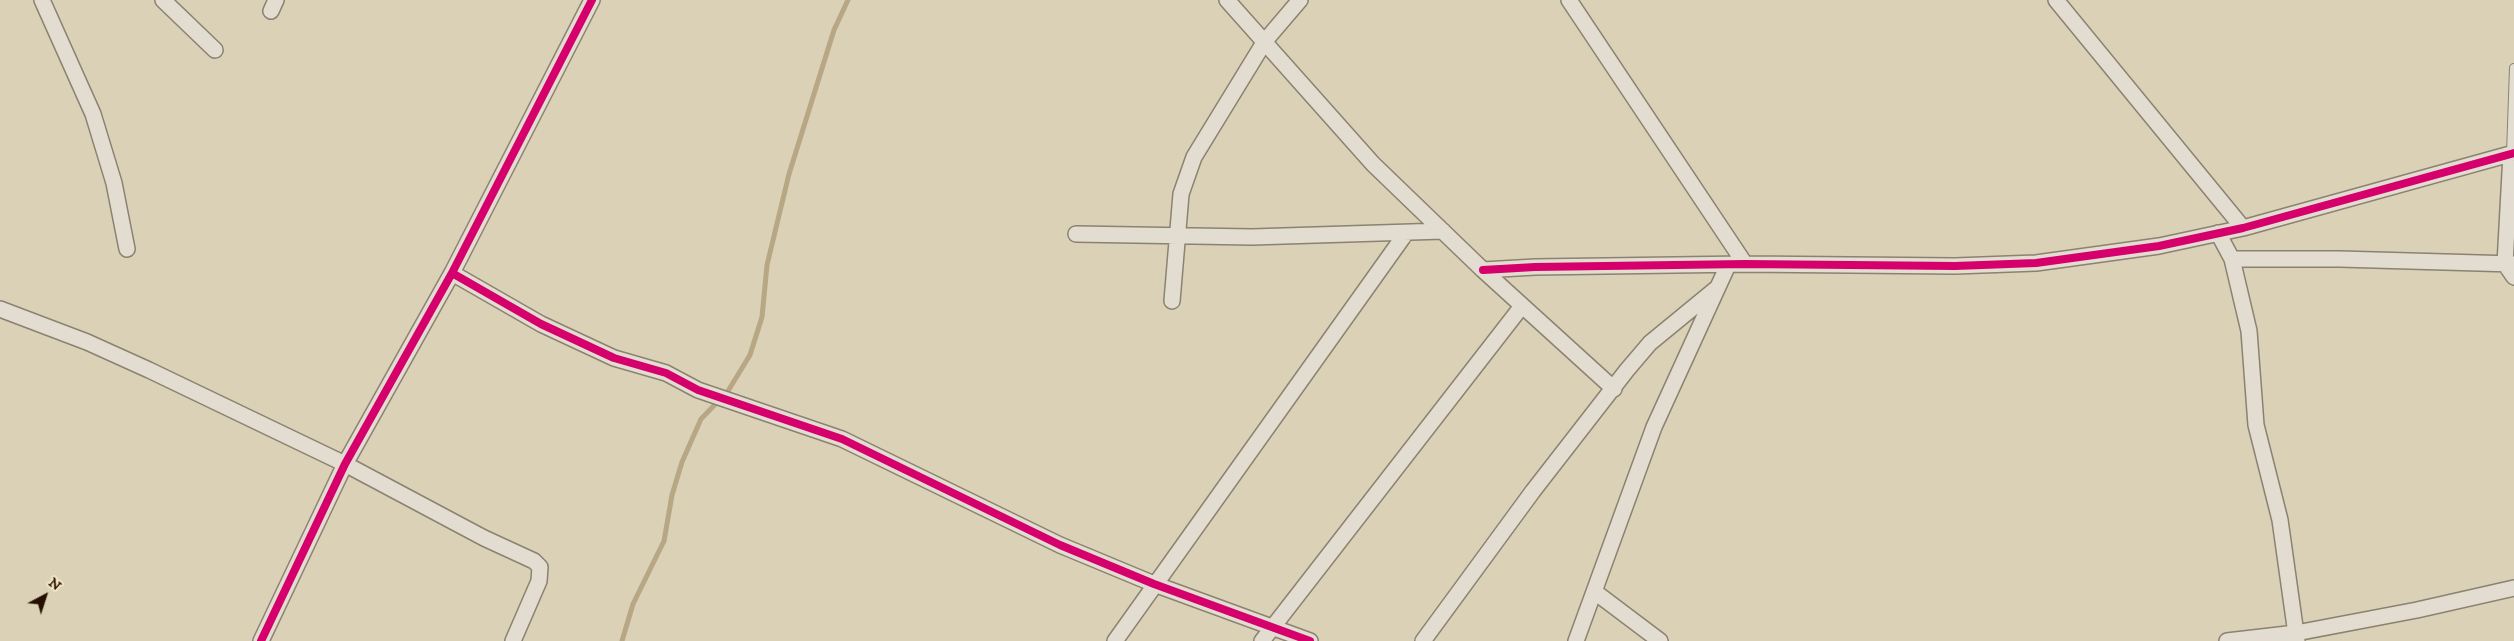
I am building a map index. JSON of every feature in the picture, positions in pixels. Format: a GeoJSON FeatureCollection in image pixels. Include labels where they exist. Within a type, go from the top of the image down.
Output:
{"type":"FeatureCollection","features":[{"type":"Feature","properties":{"kind":"street"},"geometry":{"type":"LineString","coordinates":[[42,0],[93,114],[114,183],[127,249]]}},
{"type":"Feature","properties":{"kind":"street"},"geometry":{"type":"LineString","coordinates":[[163,0],[215,50]]}},
{"type":"Feature","properties":{"kind":"street"},"geometry":{"type":"LineString","coordinates":[[261,641],[345,464],[452,273],[592,0]]}},
{"type":"Feature","properties":{"kind":"street"},"geometry":{"type":"LineString","coordinates":[[1227,0],[1373,164],[1483,270],[1614,389]]}},
{"type":"Feature","properties":{"kind":"street"},"geometry":{"type":"LineString","coordinates":[[1172,301],[1181,194],[1194,157],[1265,41],[1300,0]]}},
{"type":"Feature","properties":{"kind":"street"},"geometry":{"type":"LineString","coordinates":[[1569,0],[1745,264]]}},
{"type":"Feature","properties":{"kind":"street"},"geometry":{"type":"LineString","coordinates":[[2056,0],[2242,228]]}},
{"type":"Feature","properties":{"kind":"street"},"geometry":{"type":"LineString","coordinates":[[1483,270],[1535,267],[1728,264],[1955,266],[2036,263],[2159,246],[2242,228],[2513,154],[2509,264],[2514,277]]}},
{"type":"Feature","properties":{"kind":"street"},"geometry":{"type":"LineString","coordinates":[[1076,234],[1252,237],[1443,231]]}},
{"type":"Feature","properties":{"kind":"street"},"geometry":{"type":"LineString","coordinates":[[1115,641],[1406,232]]}},
{"type":"Feature","properties":{"kind":"street"},"geometry":{"type":"LineString","coordinates":[[2218,233],[2232,259],[2248,331],[2256,425],[2280,520],[2297,637]]}},
{"type":"Feature","properties":{"kind":"street"},"geometry":{"type":"LineString","coordinates":[[2232,259],[2340,259],[2509,264]]}},
{"type":"Feature","properties":{"kind":"street"},"geometry":{"type":"LineString","coordinates":[[1576,641],[1654,427],[1728,264]]}},
{"type":"Feature","properties":{"kind":"street"},"geometry":{"type":"LineString","coordinates":[[452,273],[550,328],[614,358],[666,374],[698,390],[842,439],[1060,544],[1154,584],[1310,641]]}},
{"type":"Feature","properties":{"kind":"street"},"geometry":{"type":"LineString","coordinates":[[1424,641],[1533,491],[1650,343],[1716,288]]}},
{"type":"Feature","properties":{"kind":"street"},"geometry":{"type":"LineString","coordinates":[[1262,641],[1522,306]]}},
{"type":"Feature","properties":{"kind":"street"},"geometry":{"type":"LineString","coordinates":[[0,309],[87,342],[149,370],[345,464],[484,538],[534,560],[540,567],[539,581],[513,641]]}},
{"type":"Feature","properties":{"kind":"street"},"geometry":{"type":"LineString","coordinates":[[2226,641],[2297,637],[2514,588]]}},
{"type":"Feature","properties":{"kind":"street"},"geometry":{"type":"LineString","coordinates":[[1595,592],[1660,641]]}},
{"type":"Feature","properties":{"kind":"lane"},"geometry":{"type":"LineString","coordinates":[[2513,154],[2514,68]]}},
{"type":"Feature","properties":{"kind":"waterway"},"geometry":{"type":"LineString","coordinates":[[622,641],[633,604],[664,541],[672,495],[682,462],[701,419],[728,391],[750,355],[762,317],[767,265],[789,174],[834,30],[848,0]]}},
{"type":"Feature","properties":{"kind":"cycle path"},"geometry":{"type":"LineString","coordinates":[[261,641],[345,464],[452,273],[592,0]]}},
{"type":"Feature","properties":{"kind":"cycle path"},"geometry":{"type":"LineString","coordinates":[[1483,270],[1535,267],[1745,264],[1955,266],[2036,263],[2159,246],[2243,228],[2514,153]]}},
{"type":"Feature","properties":{"kind":"cycle path"},"geometry":{"type":"LineString","coordinates":[[452,273],[541,324],[614,358],[666,373],[698,390],[842,439],[1060,545],[1154,584],[1310,641]]}}]}
